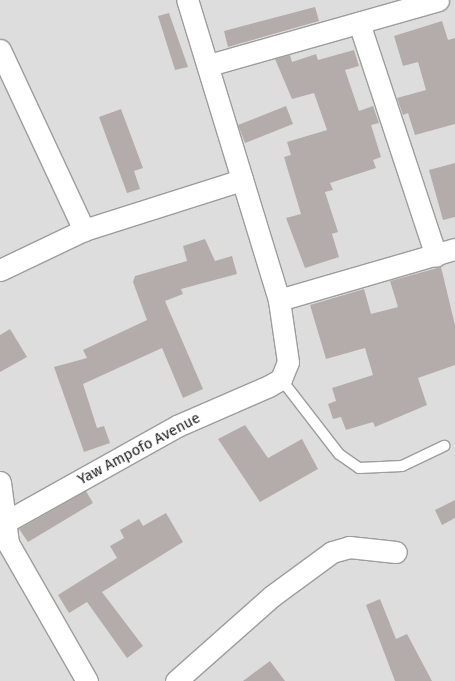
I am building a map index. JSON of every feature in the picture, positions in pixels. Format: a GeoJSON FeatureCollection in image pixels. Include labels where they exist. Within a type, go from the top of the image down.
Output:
{"type":"FeatureCollection","features":[{"type":"Feature","properties":{"kind":"street"},"geometry":{"type":"LineString","coordinates":[[186,0],[209,65],[279,300],[288,348],[288,362],[281,379]]}},
{"type":"Feature","properties":{"kind":"street"},"geometry":{"type":"LineString","coordinates":[[209,65],[438,0]]}},
{"type":"Feature","properties":{"kind":"street"},"geometry":{"type":"LineString","coordinates":[[279,300],[445,252],[359,23]]}},
{"type":"Feature","properties":{"kind":"street"},"geometry":{"type":"LineString","coordinates":[[0,50],[84,230]]}},
{"type":"Feature","properties":{"kind":"street"},"geometry":{"type":"LineString","coordinates":[[0,270],[84,230],[242,180]]}},
{"type":"Feature","properties":{"kind":"street","name":"Yaw Ampofo Avenue"},"geometry":{"type":"LineString","coordinates":[[2,524],[177,426],[281,379]]}},
{"type":"Feature","properties":{"kind":"street"},"geometry":{"type":"LineString","coordinates":[[0,482],[2,524],[19,565],[87,681]]}},
{"type":"Feature","properties":{"kind":"street"},"geometry":{"type":"LineString","coordinates":[[176,681],[272,596],[332,552],[349,547],[396,552]]}},
{"type":"Feature","properties":{"kind":"lane"},"geometry":{"type":"LineString","coordinates":[[281,379],[339,454],[359,468],[402,466],[444,446]]}},
{"type":"Feature","properties":{"kind":"shaded area"},"geometry":{"type":"Polygon","coordinates":[[[0,0],[455,0],[455,681],[0,681],[0,0]]]}},
{"type":"Feature","properties":{"kind":"building"},"geometry":{"type":"Polygon","coordinates":[[[315,7],[319,21],[228,47],[224,31],[315,7]]]}},
{"type":"Feature","properties":{"kind":"building"},"geometry":{"type":"Polygon","coordinates":[[[169,13],[188,67],[175,70],[158,16],[169,13]]]}},
{"type":"Feature","properties":{"kind":"building"},"geometry":{"type":"Polygon","coordinates":[[[442,21],[448,40],[455,38],[455,124],[415,135],[408,113],[403,115],[397,98],[426,90],[418,62],[403,66],[394,36],[442,21]]]}},
{"type":"Feature","properties":{"kind":"building"},"geometry":{"type":"Polygon","coordinates":[[[354,50],[359,66],[345,70],[359,111],[373,106],[379,123],[371,125],[381,157],[373,160],[376,168],[330,183],[333,190],[325,192],[338,232],[332,234],[339,257],[305,268],[286,218],[301,214],[284,157],[291,155],[287,142],[327,130],[314,93],[292,99],[275,59],[290,55],[292,62],[316,54],[318,60],[354,50]]]}},
{"type":"Feature","properties":{"kind":"building"},"geometry":{"type":"Polygon","coordinates":[[[286,106],[293,124],[245,143],[238,125],[286,106]]]}},
{"type":"Feature","properties":{"kind":"building"},"geometry":{"type":"Polygon","coordinates":[[[121,109],[143,168],[134,171],[140,189],[127,193],[99,117],[121,109]]]}},
{"type":"Feature","properties":{"kind":"building"},"geometry":{"type":"Polygon","coordinates":[[[455,163],[455,217],[443,220],[429,170],[455,163]]]}},
{"type":"Feature","properties":{"kind":"building"},"geometry":{"type":"Polygon","coordinates":[[[205,239],[215,261],[232,256],[237,274],[181,289],[183,294],[165,301],[203,389],[183,398],[162,348],[83,384],[97,428],[104,426],[110,443],[84,452],[54,367],[87,358],[83,350],[147,320],[133,282],[135,276],[187,261],[183,246],[205,239]]]}},
{"type":"Feature","properties":{"kind":"building"},"geometry":{"type":"Polygon","coordinates":[[[441,267],[455,325],[455,365],[418,378],[427,405],[375,427],[373,422],[346,430],[341,417],[333,419],[328,404],[336,401],[332,388],[373,375],[365,348],[326,359],[310,305],[364,289],[371,314],[398,307],[390,281],[441,267]]]}},
{"type":"Feature","properties":{"kind":"building"},"geometry":{"type":"Polygon","coordinates":[[[10,329],[27,357],[0,372],[0,335],[10,329]]]}},
{"type":"Feature","properties":{"kind":"building"},"geometry":{"type":"Polygon","coordinates":[[[245,425],[268,458],[302,439],[318,469],[260,502],[218,439],[245,425]]]}},
{"type":"Feature","properties":{"kind":"building"},"geometry":{"type":"Polygon","coordinates":[[[86,491],[93,503],[28,542],[19,529],[86,491]]]}},
{"type":"Feature","properties":{"kind":"building"},"geometry":{"type":"Polygon","coordinates":[[[455,500],[455,518],[442,525],[435,510],[455,500]]]}},
{"type":"Feature","properties":{"kind":"building"},"geometry":{"type":"Polygon","coordinates":[[[166,513],[183,542],[102,592],[143,646],[127,658],[87,602],[69,613],[58,595],[117,558],[110,546],[124,538],[120,530],[139,519],[143,526],[166,513]]]}},
{"type":"Feature","properties":{"kind":"building"},"geometry":{"type":"Polygon","coordinates":[[[380,599],[396,639],[407,634],[432,681],[395,681],[366,605],[380,599]]]}},
{"type":"Feature","properties":{"kind":"building"},"geometry":{"type":"Polygon","coordinates":[[[270,661],[285,681],[243,681],[270,661]]]}}]}
